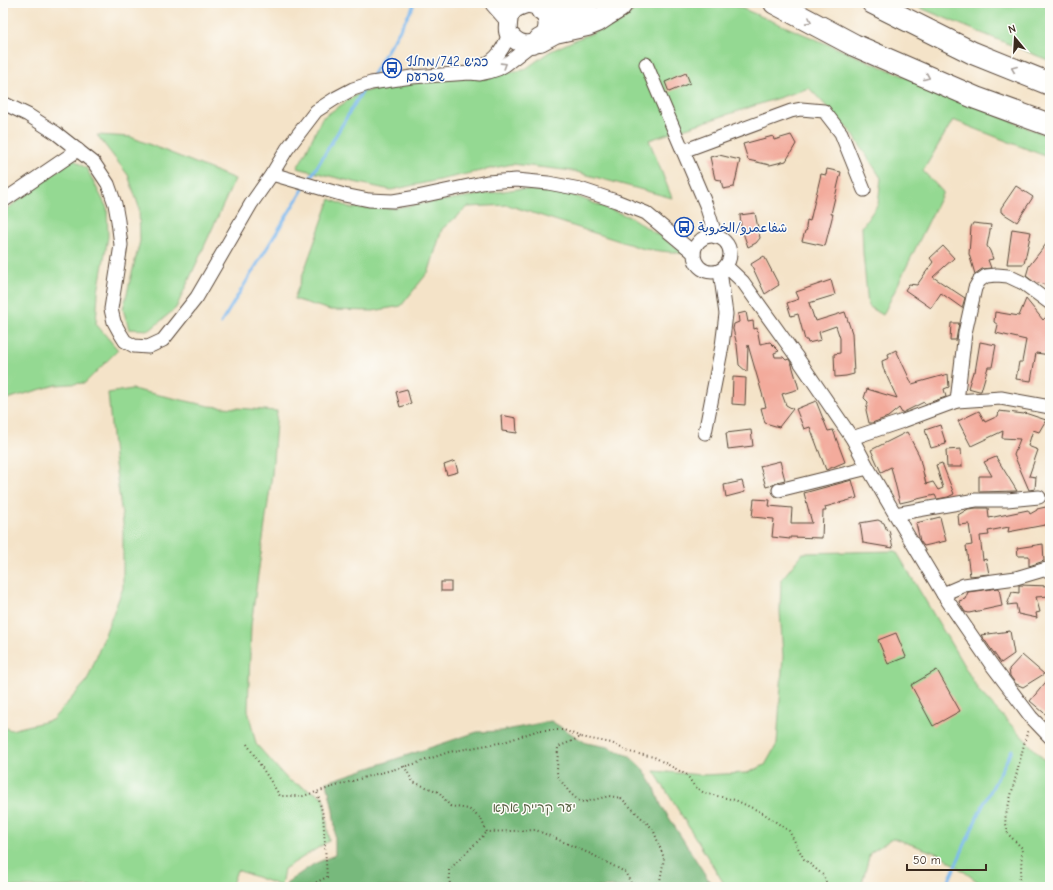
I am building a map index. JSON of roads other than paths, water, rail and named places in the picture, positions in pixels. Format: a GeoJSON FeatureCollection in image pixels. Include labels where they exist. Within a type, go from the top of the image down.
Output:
{"type":"FeatureCollection","features":[{"type":"Feature","properties":{"kind":"highway"},"geometry":{"type":"LineString","coordinates":[[775,3],[854,46],[976,98],[1050,126]]}},
{"type":"Feature","properties":{"kind":"highway"},"geometry":{"type":"LineString","coordinates":[[873,3],[973,53],[1050,84]]}},
{"type":"Feature","properties":{"kind":"highway"},"geometry":{"type":"LineString","coordinates":[[531,6],[560,16],[574,17],[596,14],[614,9]]}},
{"type":"Feature","properties":{"kind":"highway"},"geometry":{"type":"LineString","coordinates":[[536,42],[555,32],[587,25],[597,21],[614,9]]}},
{"type":"Feature","properties":{"kind":"street"},"geometry":{"type":"LineString","coordinates":[[494,3],[517,42],[522,44],[536,42]]}},
{"type":"Feature","properties":{"kind":"street"},"geometry":{"type":"LineString","coordinates":[[3,103],[28,115],[56,133],[94,163],[108,184],[115,204],[120,245],[111,309],[114,322],[125,341],[134,346],[148,347],[163,340],[197,297],[251,204],[272,174],[287,148],[316,111],[336,98],[371,83],[412,77],[470,73],[480,74],[498,69],[545,35],[548,21],[531,6],[515,8],[510,13],[505,46],[500,54],[484,66],[470,73]]}},
{"type":"Feature","properties":{"kind":"street"},"geometry":{"type":"LineString","coordinates":[[646,64],[706,206],[716,237]]}},
{"type":"Feature","properties":{"kind":"street"},"geometry":{"type":"LineString","coordinates":[[683,151],[801,109],[824,111],[841,133],[864,190]]}},
{"type":"Feature","properties":{"kind":"street"},"geometry":{"type":"LineString","coordinates":[[3,201],[78,150]]}},
{"type":"Feature","properties":{"kind":"street"},"geometry":{"type":"LineString","coordinates":[[272,174],[344,195],[369,200],[393,201],[486,182],[516,180],[548,183],[580,189],[646,213],[694,253]]}},
{"type":"Feature","properties":{"kind":"street"},"geometry":{"type":"LineString","coordinates":[[716,237],[722,239],[729,249],[729,261],[723,268],[710,272],[700,268],[694,253],[699,242],[704,238],[716,237]]}},
{"type":"Feature","properties":{"kind":"street"},"geometry":{"type":"LineString","coordinates":[[705,433],[722,346],[726,314],[723,268]]}},
{"type":"Feature","properties":{"kind":"street"},"geometry":{"type":"LineString","coordinates":[[723,268],[743,282],[796,356],[852,438],[868,468],[943,594],[991,664],[1031,717],[1050,737]]}},
{"type":"Feature","properties":{"kind":"street"},"geometry":{"type":"LineString","coordinates":[[958,401],[965,333],[975,288],[979,281],[986,276],[997,274],[1008,276],[1023,283],[1050,303]]}},
{"type":"Feature","properties":{"kind":"street"},"geometry":{"type":"LineString","coordinates":[[852,438],[958,401],[1001,398],[1050,407]]}},
{"type":"Feature","properties":{"kind":"street"},"geometry":{"type":"LineString","coordinates":[[779,490],[868,468]]}},
{"type":"Feature","properties":{"kind":"street"},"geometry":{"type":"LineString","coordinates":[[895,514],[976,500],[1007,500],[1039,497]]}},
{"type":"Feature","properties":{"kind":"street"},"geometry":{"type":"LineString","coordinates":[[943,594],[964,585],[1016,578],[1050,568]]}},
{"type":"Feature","properties":{"kind":"waterway"},"geometry":{"type":"LineString","coordinates":[[370,79],[412,9],[414,3]]}},
{"type":"Feature","properties":{"kind":"waterway"},"geometry":{"type":"LineString","coordinates":[[308,182],[363,90]]}},
{"type":"Feature","properties":{"kind":"waterway"},"geometry":{"type":"LineString","coordinates":[[221,323],[305,186]]}},
{"type":"Feature","properties":{"kind":"waterway"},"geometry":{"type":"LineString","coordinates":[[946,887],[979,813],[1012,750]]}},
{"type":"Feature","properties":{"kind":"place","name":"כביש 742/מחלף שפרעם"},"geometry":{"type":"Point","coordinates":[392,68]}},
{"type":"Feature","properties":{"kind":"place","name":"شفاعمرو/الخروبة"},"geometry":{"type":"Point","coordinates":[684,227]}},
{"type":"Feature","properties":{"kind":"park label","name":"יער קריית אתא"},"geometry":{"type":"Point","coordinates":[534,807]}}]}
